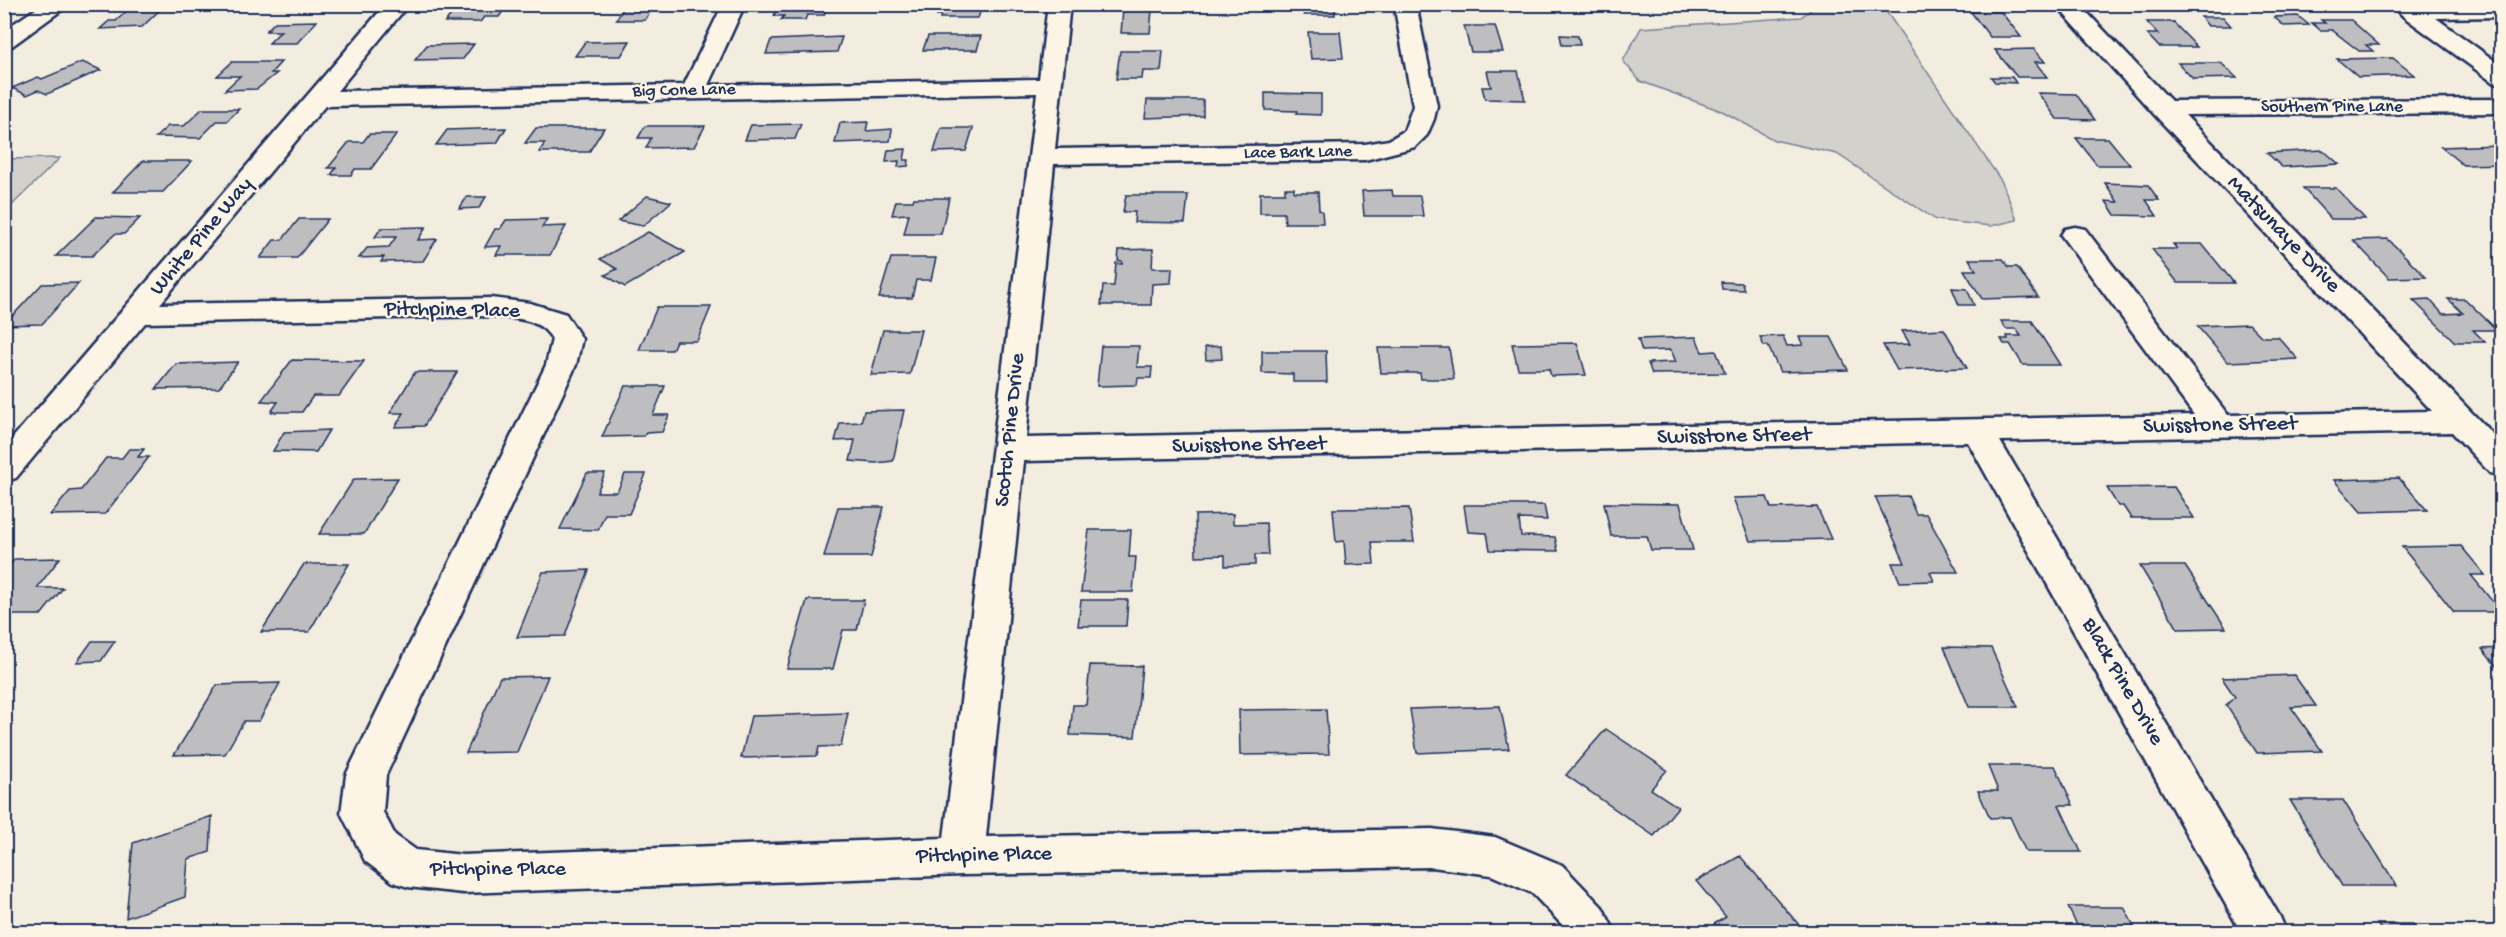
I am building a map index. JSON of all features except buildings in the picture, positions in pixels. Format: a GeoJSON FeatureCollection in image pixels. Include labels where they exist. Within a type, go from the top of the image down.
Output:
{"type":"FeatureCollection","features":[{"type":"Feature","properties":{"kind":"street"},"geometry":{"type":"LineString","coordinates":[[4,41],[59,4]]}},
{"type":"Feature","properties":{"kind":"street","name":"White Pine Way"},"geometry":{"type":"LineString","coordinates":[[4,470],[398,4]]}},
{"type":"Feature","properties":{"kind":"street"},"geometry":{"type":"LineString","coordinates":[[693,91],[734,4]]}},
{"type":"Feature","properties":{"kind":"street","name":"Scotch Pine Drive"},"geometry":{"type":"LineString","coordinates":[[963,856],[1059,4]]}},
{"type":"Feature","properties":{"kind":"street","name":"Lace Bark Lane"},"geometry":{"type":"LineString","coordinates":[[1041,157],[1365,152],[1398,146],[1416,135],[1422,122],[1425,106],[1405,4]]}},
{"type":"Feature","properties":{"kind":"street","name":"Matsunaye Drive"},"geometry":{"type":"LineString","coordinates":[[2066,4],[2502,465]]}},
{"type":"Feature","properties":{"kind":"street"},"geometry":{"type":"LineString","coordinates":[[2407,8],[2502,10]]}},
{"type":"Feature","properties":{"kind":"street"},"geometry":{"type":"LineString","coordinates":[[2407,8],[2502,78]]}},
{"type":"Feature","properties":{"kind":"street","name":"Big Cone Lane"},"geometry":{"type":"LineString","coordinates":[[318,99],[1050,86]]}},
{"type":"Feature","properties":{"kind":"street","name":"Southern Pine Lane"},"geometry":{"type":"LineString","coordinates":[[2162,108],[2502,106]]}},
{"type":"Feature","properties":{"kind":"street"},"geometry":{"type":"LineString","coordinates":[[2075,235],[2220,427]]}},
{"type":"Feature","properties":{"kind":"street","name":"Pitchpine Place"},"geometry":{"type":"LineString","coordinates":[[136,314],[491,307],[530,312],[556,321],[567,339],[561,366],[366,775],[362,813],[380,848],[408,868],[463,874],[963,856],[1432,849],[1495,856],[1547,879],[1587,921],[1593,933]]}},
{"type":"Feature","properties":{"kind":"street","name":"Swisstone Street"},"geometry":{"type":"LineString","coordinates":[[1008,450],[2461,421]]}},
{"type":"Feature","properties":{"kind":"street","name":"Black Pine Drive"},"geometry":{"type":"LineString","coordinates":[[1980,432],[2264,933]]}},
{"type":"Feature","properties":{"kind":"shaded area"},"geometry":{"type":"Polygon","coordinates":[[[1817,5],[1882,5],[2002,182],[2017,220],[1991,226],[1936,220],[1837,154],[1774,140],[1724,112],[1640,81],[1623,61],[1641,28],[1801,17],[1817,5]]]}},
{"type":"Feature","properties":{"kind":"shaded area"},"geometry":{"type":"Polygon","coordinates":[[[60,158],[5,212],[5,159],[60,158]]]}}]}
